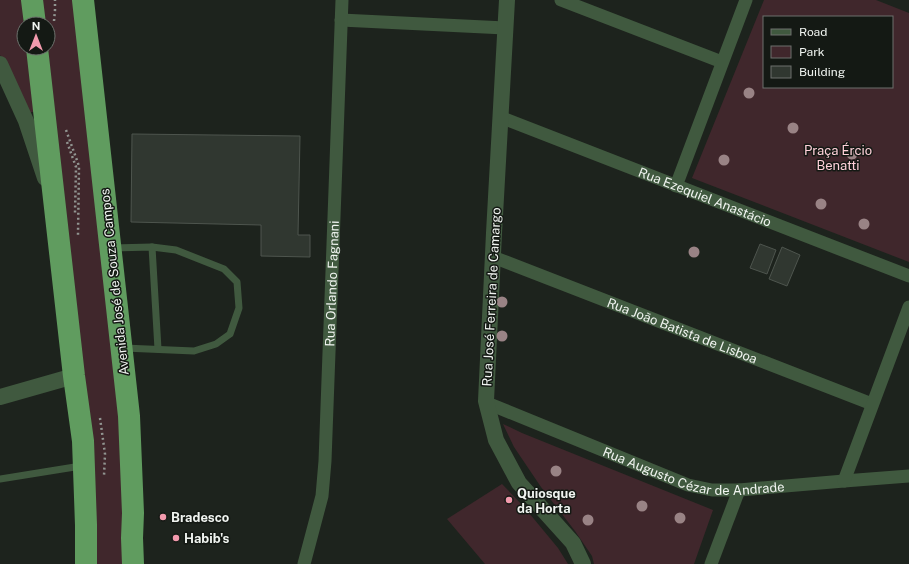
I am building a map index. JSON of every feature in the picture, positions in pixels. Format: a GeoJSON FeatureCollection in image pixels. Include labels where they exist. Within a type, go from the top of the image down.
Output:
{"type":"FeatureCollection","features":[{"type":"Feature","properties":{"kind":"highway"},"geometry":{"type":"LineString","coordinates":[[32,0],[34,16]]}},
{"type":"Feature","properties":{"kind":"highway","name":"Avenida José de Souza Campos"},"geometry":{"type":"LineString","coordinates":[[83,0],[129,416],[133,512],[133,564]]}},
{"type":"Feature","properties":{"kind":"highway"},"geometry":{"type":"LineString","coordinates":[[38,56],[74,376],[83,441],[86,564]]}},
{"type":"Feature","properties":{"kind":"street","name":"Rua Orlando Fagnani"},"geometry":{"type":"LineString","coordinates":[[304,564],[322,496],[326,461],[342,0]]}},
{"type":"Feature","properties":{"kind":"street","name":"Rua José Ferreira de Camargo"},"geometry":{"type":"LineString","coordinates":[[507,0],[493,257],[487,403],[496,440],[519,483],[573,543],[583,564]]}},
{"type":"Feature","properties":{"kind":"street"},"geometry":{"type":"LineString","coordinates":[[561,0],[722,62]]}},
{"type":"Feature","properties":{"kind":"street"},"geometry":{"type":"LineString","coordinates":[[676,186],[746,0]]}},
{"type":"Feature","properties":{"kind":"street"},"geometry":{"type":"LineString","coordinates":[[341,20],[505,28]]}},
{"type":"Feature","properties":{"kind":"street"},"geometry":{"type":"LineString","coordinates":[[0,64],[26,121],[56,212]]}},
{"type":"Feature","properties":{"kind":"street","name":"Rua Ezequiel Anastácio"},"geometry":{"type":"LineString","coordinates":[[500,117],[909,276]]}},
{"type":"Feature","properties":{"kind":"street","name":"Rua João Batista de Lisboa"},"geometry":{"type":"LineString","coordinates":[[493,257],[872,404]]}},
{"type":"Feature","properties":{"kind":"street"},"geometry":{"type":"LineString","coordinates":[[844,481],[909,307]]}},
{"type":"Feature","properties":{"kind":"street"},"geometry":{"type":"LineString","coordinates":[[0,397],[74,376]]}},
{"type":"Feature","properties":{"kind":"street","name":"Rua Augusto Cézar de Andrade"},"geometry":{"type":"LineString","coordinates":[[487,403],[688,485],[712,490],[739,490],[909,476]]}},
{"type":"Feature","properties":{"kind":"street"},"geometry":{"type":"LineString","coordinates":[[711,564],[739,490]]}},
{"type":"Feature","properties":{"kind":"lane"},"geometry":{"type":"LineString","coordinates":[[110,248],[152,247],[176,250],[224,269],[237,282],[239,308],[230,334],[216,344],[194,350],[121,348]]}},
{"type":"Feature","properties":{"kind":"lane"},"geometry":{"type":"LineString","coordinates":[[152,247],[158,349]]}},
{"type":"Feature","properties":{"kind":"lane"},"geometry":{"type":"LineString","coordinates":[[0,479],[84,465]]}},
{"type":"Feature","properties":{"kind":"green space"},"geometry":{"type":"Polygon","coordinates":[[[0,0],[23,0],[23,16],[16,16],[16,56],[31,56],[39,110],[29,113],[0,55],[0,0]]]}},
{"type":"Feature","properties":{"kind":"green space"},"geometry":{"type":"Polygon","coordinates":[[[38,0],[76,0],[122,426],[127,564],[93,564],[49,56],[56,56],[56,16],[40,16],[38,0]]]}},
{"type":"Feature","properties":{"kind":"green space","name":"Praça Ércio Benatti"},"geometry":{"type":"Polygon","coordinates":[[[764,0],[876,0],[909,13],[909,262],[692,178],[764,0]]]}},
{"type":"Feature","properties":{"kind":"green space"},"geometry":{"type":"Polygon","coordinates":[[[503,424],[713,510],[694,564],[594,564],[592,556],[575,531],[541,487],[514,447],[503,424]]]}},
{"type":"Feature","properties":{"kind":"green space"},"geometry":{"type":"Polygon","coordinates":[[[502,484],[524,507],[558,548],[568,564],[485,564],[447,519],[502,484]]]}},
{"type":"Feature","properties":{"kind":"building"},"geometry":{"type":"Polygon","coordinates":[[[132,134],[300,136],[298,235],[310,235],[310,257],[261,256],[261,225],[131,222],[132,134]]]}},
{"type":"Feature","properties":{"kind":"building"},"geometry":{"type":"Polygon","coordinates":[[[760,244],[776,250],[767,274],[750,268],[760,244]]]}},
{"type":"Feature","properties":{"kind":"building"},"geometry":{"type":"Polygon","coordinates":[[[782,247],[800,255],[787,286],[769,279],[782,247]]]}},
{"type":"Feature","properties":{"kind":"place","name":"Quiosque da Horta"},"geometry":{"type":"Point","coordinates":[509,500]}},
{"type":"Feature","properties":{"kind":"place","name":"Bradesco"},"geometry":{"type":"Point","coordinates":[163,517]}},
{"type":"Feature","properties":{"kind":"place","name":"Habib's"},"geometry":{"type":"Point","coordinates":[176,538]}}]}
